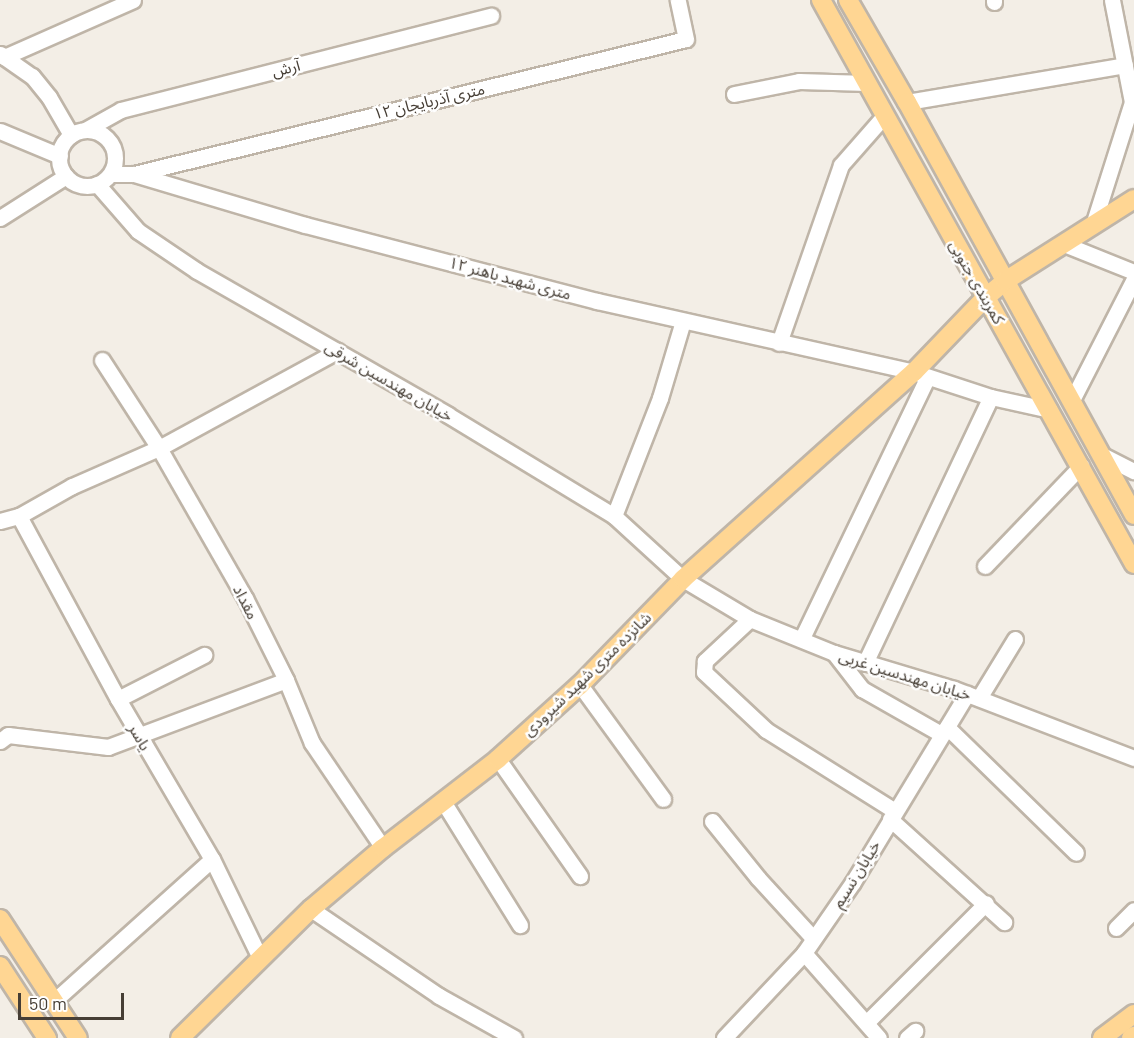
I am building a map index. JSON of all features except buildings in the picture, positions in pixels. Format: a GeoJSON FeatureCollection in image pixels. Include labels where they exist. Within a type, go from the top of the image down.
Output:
{"type":"FeatureCollection","features":[{"type":"Feature","properties":{"kind":"main road","name":"کمربندی جنوبی"},"geometry":{"type":"LineString","coordinates":[[821,0],[1134,564]]}},
{"type":"Feature","properties":{"kind":"main road","name":"کمربندی جنوبی"},"geometry":{"type":"LineString","coordinates":[[848,0],[907,102],[1134,515]]}},
{"type":"Feature","properties":{"kind":"main road","name":"شانزده متری شهید شیرودی"},"geometry":{"type":"LineString","coordinates":[[180,1038],[311,909],[383,848],[498,759],[580,685],[683,579],[920,375],[985,298],[1005,281],[1134,199]]}},
{"type":"Feature","properties":{"kind":"main road"},"geometry":{"type":"LineString","coordinates":[[0,919],[78,1038]]}},
{"type":"Feature","properties":{"kind":"main road"},"geometry":{"type":"LineString","coordinates":[[0,966],[47,1038]]}},
{"type":"Feature","properties":{"kind":"main road"},"geometry":{"type":"LineString","coordinates":[[1102,1038],[1131,1029]]}},
{"type":"Feature","properties":{"kind":"street"},"geometry":{"type":"LineString","coordinates":[[2,55],[133,0]]}},
{"type":"Feature","properties":{"kind":"street","name":"۱۲ متری آذربایجان"},"geometry":{"type":"LineString","coordinates":[[134,174],[686,39],[678,0]]}},
{"type":"Feature","properties":{"kind":"street"},"geometry":{"type":"LineString","coordinates":[[1093,225],[1132,102],[1125,65],[1128,48],[1112,0]]}},
{"type":"Feature","properties":{"kind":"street","name":"آرش"},"geometry":{"type":"LineString","coordinates":[[78,133],[122,110],[491,15]]}},
{"type":"Feature","properties":{"kind":"street"},"geometry":{"type":"LineString","coordinates":[[2,55],[32,76],[78,133]]}},
{"type":"Feature","properties":{"kind":"street"},"geometry":{"type":"LineString","coordinates":[[907,102],[1125,65]]}},
{"type":"Feature","properties":{"kind":"street"},"geometry":{"type":"LineString","coordinates":[[734,94],[799,81],[867,83]]}},
{"type":"Feature","properties":{"kind":"street"},"geometry":{"type":"LineString","coordinates":[[779,343],[841,165],[884,116]]}},
{"type":"Feature","properties":{"kind":"street"},"geometry":{"type":"LineString","coordinates":[[0,131],[60,156]]}},
{"type":"Feature","properties":{"kind":"street"},"geometry":{"type":"LineString","coordinates":[[78,133],[99,133],[112,146],[114,165],[111,174],[97,184],[80,185],[66,176],[61,169],[60,156],[64,142],[78,133]]}},
{"type":"Feature","properties":{"kind":"street","name":"۱۲ متری شهید باهنر"},"geometry":{"type":"LineString","coordinates":[[111,174],[134,174],[305,225],[683,321],[920,375],[990,397],[1050,410]]}},
{"type":"Feature","properties":{"kind":"street"},"geometry":{"type":"LineString","coordinates":[[0,218],[66,176]]}},
{"type":"Feature","properties":{"kind":"street","name":"خیابان مهندسین شرقی"},"geometry":{"type":"LineString","coordinates":[[97,184],[138,231],[197,271],[337,351],[614,516],[683,579]]}},
{"type":"Feature","properties":{"kind":"street"},"geometry":{"type":"LineString","coordinates":[[1064,244],[1134,273]]}},
{"type":"Feature","properties":{"kind":"street"},"geometry":{"type":"LineString","coordinates":[[1071,402],[1134,279]]}},
{"type":"Feature","properties":{"kind":"street"},"geometry":{"type":"LineString","coordinates":[[614,516],[660,398],[683,321]]}},
{"type":"Feature","properties":{"kind":"street"},"geometry":{"type":"LineString","coordinates":[[0,521],[19,516],[72,486],[159,448],[337,351]]}},
{"type":"Feature","properties":{"kind":"street","name":"مقداد"},"geometry":{"type":"LineString","coordinates":[[102,360],[159,448],[245,598],[286,680],[312,743],[383,848]]}},
{"type":"Feature","properties":{"kind":"street"},"geometry":{"type":"LineString","coordinates":[[802,639],[920,375]]}},
{"type":"Feature","properties":{"kind":"street"},"geometry":{"type":"LineString","coordinates":[[866,663],[990,397]]}},
{"type":"Feature","properties":{"kind":"street"},"geometry":{"type":"LineString","coordinates":[[1100,454],[1134,471]]}},
{"type":"Feature","properties":{"kind":"street"},"geometry":{"type":"LineString","coordinates":[[985,566],[1081,466]]}},
{"type":"Feature","properties":{"kind":"street","name":"یاسر"},"geometry":{"type":"LineString","coordinates":[[19,516],[138,735],[212,859],[260,958]]}},
{"type":"Feature","properties":{"kind":"street","name":"خیابان مهندسین غربی"},"geometry":{"type":"LineString","coordinates":[[683,579],[750,619],[834,653],[973,696],[1134,758]]}},
{"type":"Feature","properties":{"kind":"street"},"geometry":{"type":"LineString","coordinates":[[750,619],[705,661],[704,672],[766,730],[893,815],[1004,922]]}},
{"type":"Feature","properties":{"kind":"street","name":"خیابان نسیم"},"geometry":{"type":"LineString","coordinates":[[724,1038],[804,953],[853,882],[930,759],[944,731],[1015,639]]}},
{"type":"Feature","properties":{"kind":"street"},"geometry":{"type":"LineString","coordinates":[[834,653],[862,689],[944,731],[1076,853]]}},
{"type":"Feature","properties":{"kind":"street"},"geometry":{"type":"LineString","coordinates":[[118,699],[204,655]]}},
{"type":"Feature","properties":{"kind":"street"},"geometry":{"type":"LineString","coordinates":[[0,741],[8,735],[108,747],[286,680]]}},
{"type":"Feature","properties":{"kind":"street"},"geometry":{"type":"LineString","coordinates":[[580,685],[663,799]]}},
{"type":"Feature","properties":{"kind":"street"},"geometry":{"type":"LineString","coordinates":[[498,759],[580,876]]}},
{"type":"Feature","properties":{"kind":"street"},"geometry":{"type":"LineString","coordinates":[[444,803],[520,925]]}},
{"type":"Feature","properties":{"kind":"street"},"geometry":{"type":"LineString","coordinates":[[712,821],[758,878],[813,939]]}},
{"type":"Feature","properties":{"kind":"street"},"geometry":{"type":"LineString","coordinates":[[54,1000],[212,859]]}},
{"type":"Feature","properties":{"kind":"street"},"geometry":{"type":"LineString","coordinates":[[867,1022],[986,903]]}},
{"type":"Feature","properties":{"kind":"street"},"geometry":{"type":"LineString","coordinates":[[311,909],[440,996],[514,1038]]}},
{"type":"Feature","properties":{"kind":"street"},"geometry":{"type":"LineString","coordinates":[[1116,928],[1134,910]]}},
{"type":"Feature","properties":{"kind":"street"},"geometry":{"type":"LineString","coordinates":[[804,953],[879,1038]]}}]}
